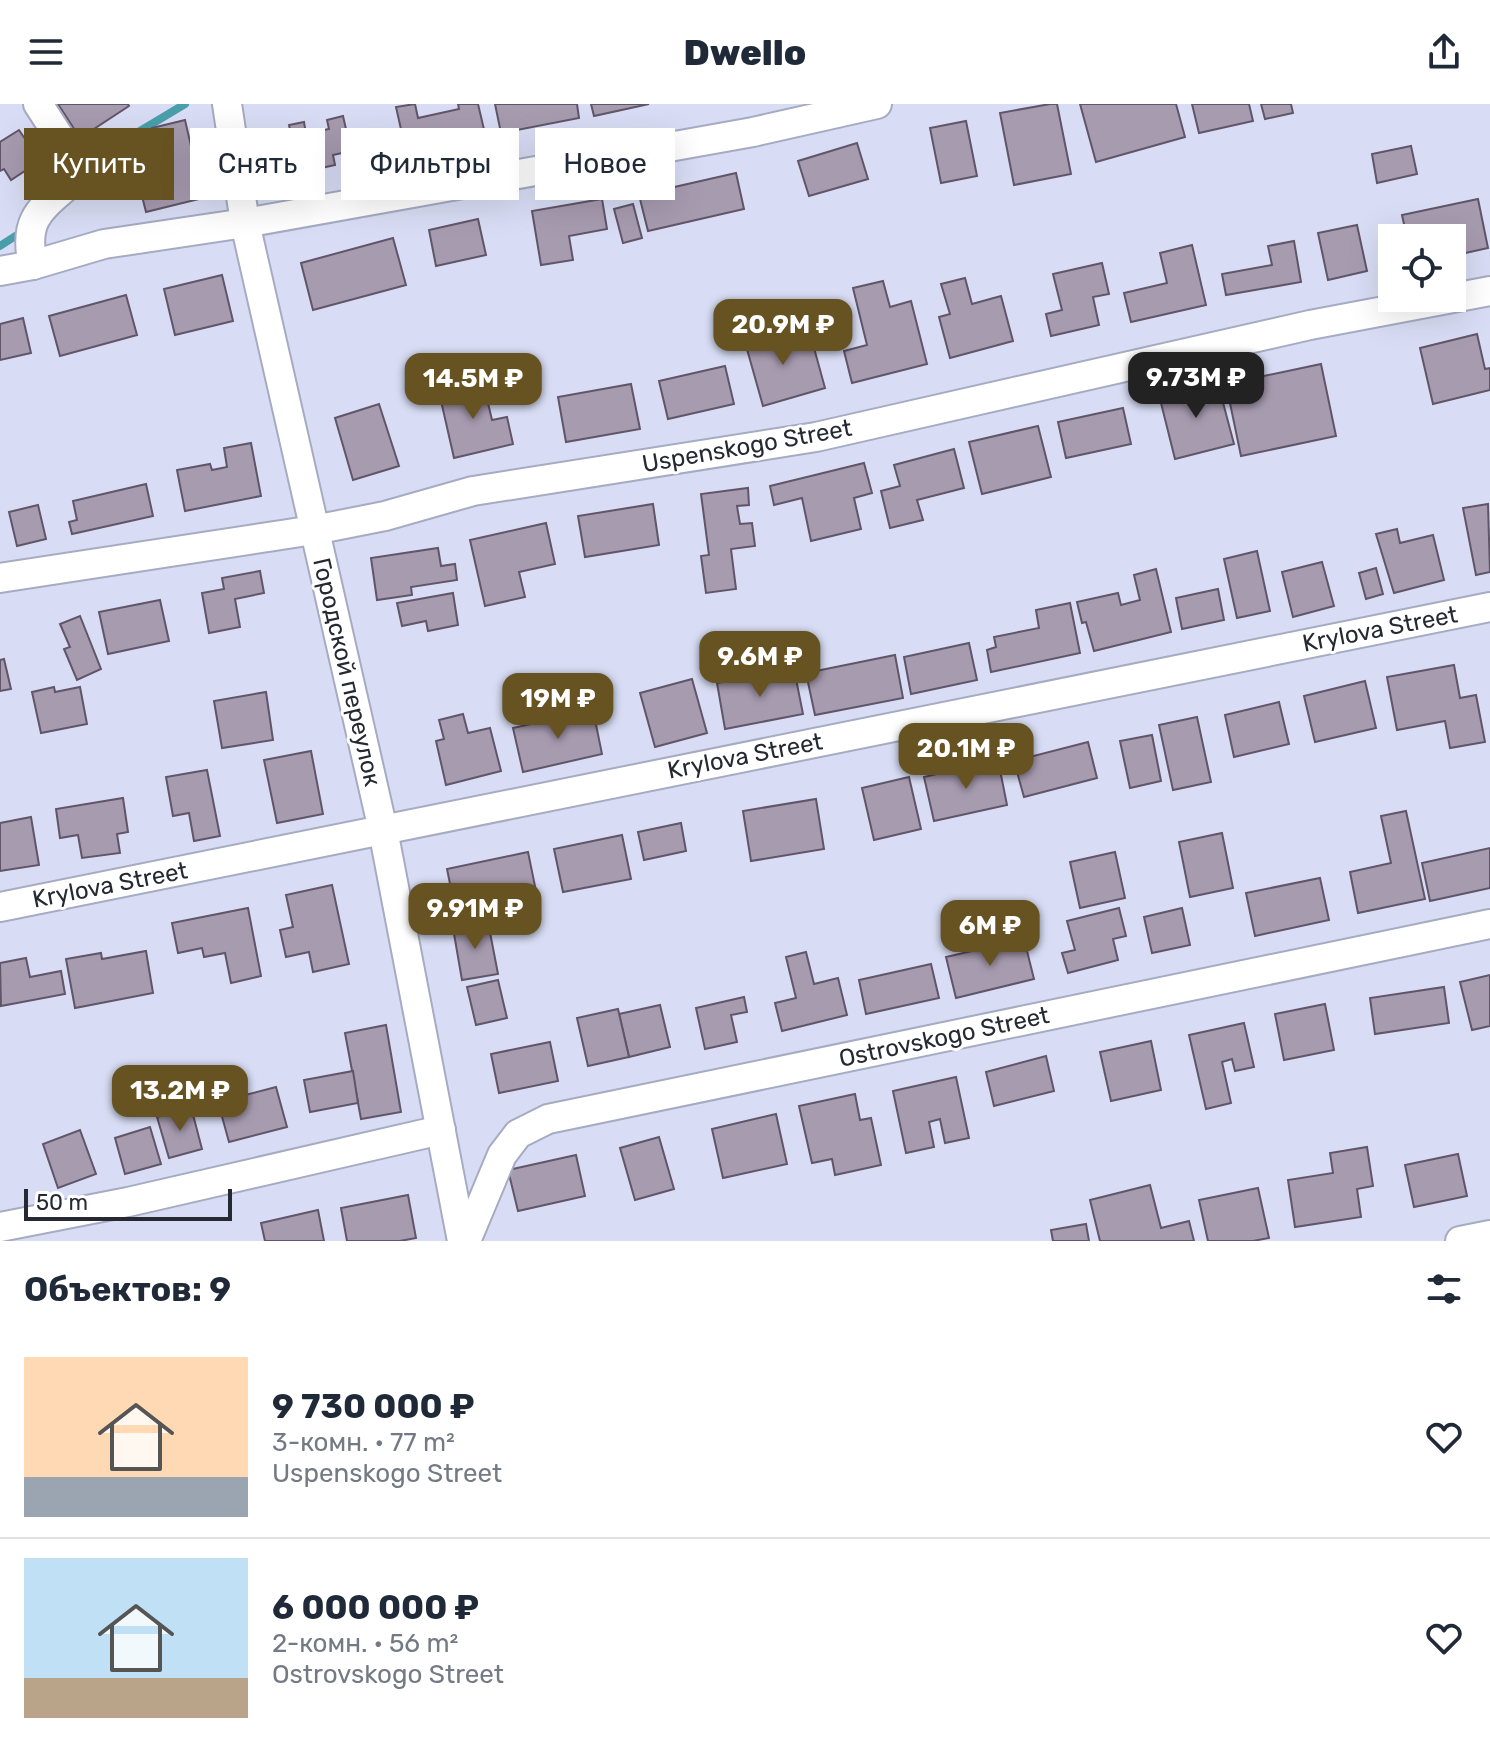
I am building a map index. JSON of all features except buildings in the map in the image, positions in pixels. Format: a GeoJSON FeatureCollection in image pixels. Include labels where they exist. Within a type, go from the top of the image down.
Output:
{"type":"FeatureCollection","features":[{"type":"Feature","properties":{"kind":"street"},"geometry":{"type":"LineString","coordinates":[[33,265],[28,242],[35,215],[76,178],[73,158],[38,104]]}},
{"type":"Feature","properties":{"kind":"street","name":"Городской переулок"},"geometry":{"type":"LineString","coordinates":[[227,104],[245,223],[383,830],[464,1241]]}},
{"type":"Feature","properties":{"kind":"street"},"geometry":{"type":"LineString","coordinates":[[0,271],[33,265],[104,244],[245,223],[753,132],[877,104]]}},
{"type":"Feature","properties":{"kind":"street","name":"Uspenskogo Street"},"geometry":{"type":"LineString","coordinates":[[0,578],[314,530],[385,516],[473,491],[816,437],[1310,325],[1490,291]]}},
{"type":"Feature","properties":{"kind":"street","name":"Krylova Street"},"geometry":{"type":"LineString","coordinates":[[0,907],[1490,607]]}},
{"type":"Feature","properties":{"kind":"street","name":"Ostrovskogo Street"},"geometry":{"type":"LineString","coordinates":[[464,1241],[502,1155],[518,1134],[548,1119],[1490,924]]}},
{"type":"Feature","properties":{"kind":"street"},"geometry":{"type":"LineString","coordinates":[[0,1227],[128,1202],[441,1130]]}},
{"type":"Feature","properties":{"kind":"street"},"geometry":{"type":"LineString","coordinates":[[1460,1241],[1490,1235]]}},
{"type":"Feature","properties":{"kind":"waterway"},"geometry":{"type":"LineString","coordinates":[[145,128],[185,104]]}},
{"type":"Feature","properties":{"kind":"waterway"},"geometry":{"type":"LineString","coordinates":[[0,246],[17,235]]}}]}
